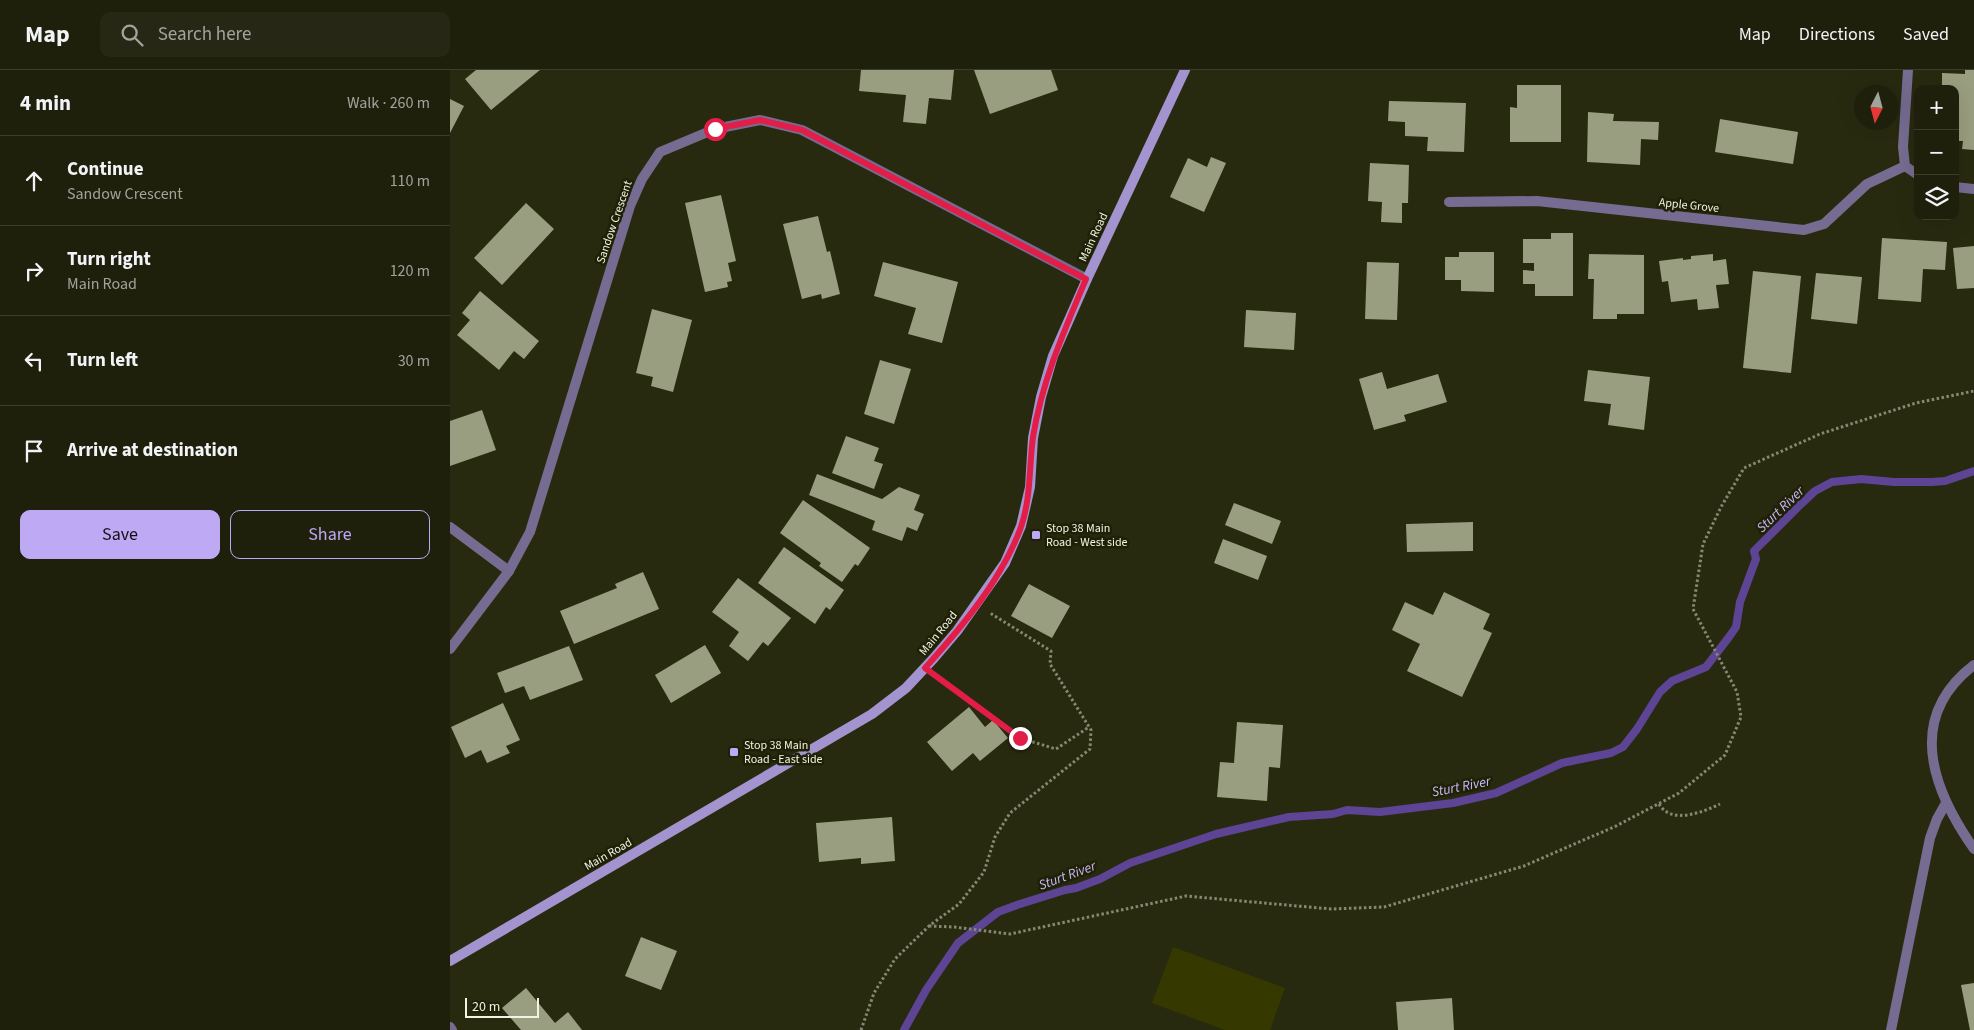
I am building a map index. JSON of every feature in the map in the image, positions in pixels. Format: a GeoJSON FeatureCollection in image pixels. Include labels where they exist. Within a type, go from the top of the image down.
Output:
{"type":"FeatureCollection","features":[{"type":"Feature","properties":{"kind":"main road","name":"Main Road"},"geometry":{"type":"LineString","coordinates":[[450,962],[872,714],[906,688],[957,631],[1005,563],[1021,526],[1030,487],[1033,438],[1054,356],[1086,279],[1185,70]]}},
{"type":"Feature","properties":{"kind":"street"},"geometry":{"type":"LineString","coordinates":[[1908,70],[1903,147],[1905,166],[1914,172]]}},
{"type":"Feature","properties":{"kind":"street","name":"Sandow Crescent"},"geometry":{"type":"LineString","coordinates":[[450,649],[508,571],[530,532],[630,206],[642,179],[660,152],[715,129],[760,120],[802,130],[1086,279]]}},
{"type":"Feature","properties":{"kind":"street","name":"Apple Grove"},"geometry":{"type":"LineString","coordinates":[[1449,202],[1538,201],[1804,230],[1824,224],[1867,184],[1905,166]]}},
{"type":"Feature","properties":{"kind":"street"},"geometry":{"type":"LineString","coordinates":[[1959,187],[1974,189]]}},
{"type":"Feature","properties":{"kind":"street"},"geometry":{"type":"LineString","coordinates":[[450,527],[508,571]]}},
{"type":"Feature","properties":{"kind":"street"},"geometry":{"type":"LineString","coordinates":[[1974,665],[1957,678],[1938,708],[1932,733],[1933,769],[1946,803],[1974,849]]}},
{"type":"Feature","properties":{"kind":"street"},"geometry":{"type":"LineString","coordinates":[[1890,1030],[1930,838],[1937,819],[1946,803]]}},
{"type":"Feature","properties":{"kind":"path"},"geometry":{"type":"LineString","coordinates":[[929,926],[1010,934],[1186,896],[1331,909],[1384,907],[1524,866],[1616,826],[1659,804],[1679,793],[1725,755],[1741,717],[1738,692],[1692,609],[1703,544],[1720,506],[1744,468],[1820,434],[1916,403],[1974,391]]}},
{"type":"Feature","properties":{"kind":"path"},"geometry":{"type":"LineString","coordinates":[[860,1030],[874,993],[895,960],[929,926],[959,904],[984,872],[995,837],[1010,813],[1090,750],[1091,730],[1050,664],[1052,651],[1001,622]]}},
{"type":"Feature","properties":{"kind":"path"},"geometry":{"type":"LineString","coordinates":[[925,668],[1020,738],[1056,749],[1089,727]]}},
{"type":"Feature","properties":{"kind":"path"},"geometry":{"type":"LineString","coordinates":[[1659,804],[1668,813],[1681,815],[1695,814],[1720,804]]}},
{"type":"Feature","properties":{"kind":"green space"},"geometry":{"type":"Polygon","coordinates":[[[1173,947],[1285,988],[1270,1030],[1225,1030],[1152,1003],[1173,947]]]}},
{"type":"Feature","properties":{"kind":"building"},"geometry":{"type":"Polygon","coordinates":[[[476,70],[540,70],[491,110],[465,79],[476,70]]]}},
{"type":"Feature","properties":{"kind":"building"},"geometry":{"type":"Polygon","coordinates":[[[861,70],[954,70],[951,100],[929,98],[926,124],[903,122],[906,95],[859,91],[861,70]]]}},
{"type":"Feature","properties":{"kind":"building"},"geometry":{"type":"Polygon","coordinates":[[[974,70],[1051,70],[1058,90],[990,114],[974,70]]]}},
{"type":"Feature","properties":{"kind":"building"},"geometry":{"type":"Polygon","coordinates":[[[1965,70],[1974,70],[1974,150],[1962,149],[1963,141],[1959,141],[1959,85],[1942,85],[1942,73],[1965,74],[1965,70]]]}},
{"type":"Feature","properties":{"kind":"building"},"geometry":{"type":"Polygon","coordinates":[[[1517,85],[1561,85],[1561,142],[1510,142],[1510,107],[1517,108],[1517,85]]]}},
{"type":"Feature","properties":{"kind":"building"},"geometry":{"type":"Polygon","coordinates":[[[450,99],[464,106],[450,133],[450,99]]]}},
{"type":"Feature","properties":{"kind":"building"},"geometry":{"type":"Polygon","coordinates":[[[1389,101],[1466,103],[1464,152],[1427,151],[1428,137],[1405,136],[1405,122],[1388,121],[1389,101]]]}},
{"type":"Feature","properties":{"kind":"building"},"geometry":{"type":"Polygon","coordinates":[[[1588,112],[1614,114],[1613,121],[1659,122],[1658,140],[1641,139],[1640,165],[1587,162],[1588,112]]]}},
{"type":"Feature","properties":{"kind":"building"},"geometry":{"type":"Polygon","coordinates":[[[1720,119],[1798,132],[1793,164],[1715,152],[1720,119]]]}},
{"type":"Feature","properties":{"kind":"building"},"geometry":{"type":"Polygon","coordinates":[[[1211,157],[1226,163],[1204,212],[1170,197],[1188,158],[1207,167],[1211,157]]]}},
{"type":"Feature","properties":{"kind":"building"},"geometry":{"type":"Polygon","coordinates":[[[1370,163],[1409,165],[1408,203],[1402,203],[1402,223],[1381,222],[1382,202],[1368,201],[1370,163]]]}},
{"type":"Feature","properties":{"kind":"building"},"geometry":{"type":"Polygon","coordinates":[[[721,195],[736,261],[728,263],[732,281],[727,282],[728,287],[705,292],[685,203],[721,195]]]}},
{"type":"Feature","properties":{"kind":"building"},"geometry":{"type":"Polygon","coordinates":[[[526,203],[554,229],[502,285],[474,258],[526,203]]]}},
{"type":"Feature","properties":{"kind":"building"},"geometry":{"type":"Polygon","coordinates":[[[818,216],[827,252],[830,251],[840,294],[822,299],[821,294],[802,299],[783,224],[818,216]]]}},
{"type":"Feature","properties":{"kind":"building"},"geometry":{"type":"Polygon","coordinates":[[[1551,233],[1573,233],[1573,296],[1535,296],[1535,284],[1523,284],[1523,270],[1534,271],[1534,263],[1523,263],[1523,239],[1551,239],[1551,233]]]}},
{"type":"Feature","properties":{"kind":"building"},"geometry":{"type":"Polygon","coordinates":[[[1882,238],[1947,242],[1945,270],[1923,269],[1921,302],[1878,299],[1882,238]]]}},
{"type":"Feature","properties":{"kind":"building"},"geometry":{"type":"Polygon","coordinates":[[[1974,246],[1974,288],[1957,289],[1953,248],[1974,246]]]}},
{"type":"Feature","properties":{"kind":"building"},"geometry":{"type":"Polygon","coordinates":[[[1459,252],[1494,252],[1494,292],[1461,291],[1461,280],[1445,280],[1445,257],[1459,257],[1459,252]]]}},
{"type":"Feature","properties":{"kind":"building"},"geometry":{"type":"Polygon","coordinates":[[[1589,254],[1644,255],[1644,314],[1617,314],[1617,319],[1593,319],[1594,279],[1588,279],[1589,254]]]}},
{"type":"Feature","properties":{"kind":"building"},"geometry":{"type":"Polygon","coordinates":[[[1713,254],[1713,261],[1726,259],[1729,284],[1716,285],[1719,308],[1698,310],[1697,299],[1671,302],[1668,281],[1662,282],[1659,261],[1691,259],[1691,256],[1713,254]]]}},
{"type":"Feature","properties":{"kind":"building"},"geometry":{"type":"Polygon","coordinates":[[[883,262],[958,282],[942,343],[908,334],[916,308],[874,296],[883,262]]]}},
{"type":"Feature","properties":{"kind":"building"},"geometry":{"type":"Polygon","coordinates":[[[1367,262],[1399,263],[1397,320],[1365,319],[1367,262]]]}},
{"type":"Feature","properties":{"kind":"building"},"geometry":{"type":"Polygon","coordinates":[[[1753,271],[1801,276],[1791,373],[1743,368],[1753,271]]]}},
{"type":"Feature","properties":{"kind":"building"},"geometry":{"type":"Polygon","coordinates":[[[1816,273],[1862,277],[1857,324],[1811,319],[1816,273]]]}},
{"type":"Feature","properties":{"kind":"building"},"geometry":{"type":"Polygon","coordinates":[[[480,291],[539,341],[524,359],[514,351],[499,370],[457,335],[470,320],[462,313],[480,291]]]}},
{"type":"Feature","properties":{"kind":"building"},"geometry":{"type":"Polygon","coordinates":[[[652,309],[692,320],[673,392],[651,386],[653,377],[636,373],[652,309]]]}},
{"type":"Feature","properties":{"kind":"building"},"geometry":{"type":"Polygon","coordinates":[[[1246,310],[1296,313],[1294,350],[1244,347],[1246,310]]]}},
{"type":"Feature","properties":{"kind":"building"},"geometry":{"type":"Polygon","coordinates":[[[880,360],[911,369],[894,424],[864,414],[880,360]]]}},
{"type":"Feature","properties":{"kind":"building"},"geometry":{"type":"Polygon","coordinates":[[[1588,370],[1650,377],[1644,430],[1608,425],[1611,404],[1584,401],[1588,370]]]}},
{"type":"Feature","properties":{"kind":"building"},"geometry":{"type":"Polygon","coordinates":[[[1382,372],[1387,389],[1438,374],[1447,402],[1404,415],[1406,421],[1374,430],[1359,379],[1382,372]]]}},
{"type":"Feature","properties":{"kind":"building"},"geometry":{"type":"Polygon","coordinates":[[[482,410],[496,450],[450,466],[450,421],[482,410]]]}},
{"type":"Feature","properties":{"kind":"building"},"geometry":{"type":"Polygon","coordinates":[[[846,436],[879,448],[874,461],[883,464],[874,489],[832,473],[846,436]]]}},
{"type":"Feature","properties":{"kind":"building"},"geometry":{"type":"Polygon","coordinates":[[[817,474],[882,499],[899,487],[920,495],[914,510],[924,514],[917,531],[907,527],[902,541],[872,530],[875,521],[809,495],[817,474]]]}},
{"type":"Feature","properties":{"kind":"building"},"geometry":{"type":"Polygon","coordinates":[[[803,500],[870,548],[858,566],[855,564],[842,582],[819,566],[821,563],[780,533],[803,500]]]}},
{"type":"Feature","properties":{"kind":"building"},"geometry":{"type":"Polygon","coordinates":[[[1234,503],[1281,521],[1272,544],[1225,525],[1234,503]]]}},
{"type":"Feature","properties":{"kind":"building"},"geometry":{"type":"Polygon","coordinates":[[[1473,522],[1473,551],[1407,552],[1406,524],[1473,522]]]}},
{"type":"Feature","properties":{"kind":"building"},"geometry":{"type":"Polygon","coordinates":[[[1223,539],[1267,556],[1258,580],[1214,563],[1223,539]]]}},
{"type":"Feature","properties":{"kind":"building"},"geometry":{"type":"Polygon","coordinates":[[[784,547],[844,590],[830,610],[826,607],[815,624],[758,583],[784,547]]]}},
{"type":"Feature","properties":{"kind":"building"},"geometry":{"type":"Polygon","coordinates":[[[643,572],[659,609],[574,644],[560,611],[617,588],[615,584],[643,572]]]}},
{"type":"Feature","properties":{"kind":"building"},"geometry":{"type":"Polygon","coordinates":[[[738,578],[791,618],[768,646],[763,642],[748,661],[729,646],[739,632],[712,612],[738,578]]]}},
{"type":"Feature","properties":{"kind":"building"},"geometry":{"type":"Polygon","coordinates":[[[1029,584],[1070,606],[1052,638],[1011,616],[1029,584]]]}},
{"type":"Feature","properties":{"kind":"building"},"geometry":{"type":"Polygon","coordinates":[[[1444,592],[1490,614],[1483,629],[1492,633],[1462,697],[1407,671],[1420,644],[1392,630],[1405,602],[1433,615],[1444,592]]]}},
{"type":"Feature","properties":{"kind":"building"},"geometry":{"type":"Polygon","coordinates":[[[705,645],[721,673],[671,703],[655,675],[705,645]]]}},
{"type":"Feature","properties":{"kind":"building"},"geometry":{"type":"Polygon","coordinates":[[[569,646],[583,680],[530,700],[524,686],[505,693],[497,673],[569,646]]]}},
{"type":"Feature","properties":{"kind":"building"},"geometry":{"type":"Polygon","coordinates":[[[503,703],[520,740],[506,746],[510,753],[487,763],[481,750],[465,758],[451,727],[503,703]]]}},
{"type":"Feature","properties":{"kind":"building"},"geometry":{"type":"Polygon","coordinates":[[[969,707],[985,727],[993,720],[1008,738],[980,761],[973,753],[952,771],[927,742],[969,707]]]}},
{"type":"Feature","properties":{"kind":"building"},"geometry":{"type":"Polygon","coordinates":[[[1237,722],[1283,725],[1280,768],[1269,767],[1267,801],[1217,797],[1220,762],[1234,763],[1237,722]]]}},
{"type":"Feature","properties":{"kind":"building"},"geometry":{"type":"Polygon","coordinates":[[[892,817],[895,861],[861,864],[861,858],[819,862],[816,823],[892,817]]]}},
{"type":"Feature","properties":{"kind":"building"},"geometry":{"type":"Polygon","coordinates":[[[641,937],[677,951],[661,990],[625,976],[641,937]]]}},
{"type":"Feature","properties":{"kind":"building"},"geometry":{"type":"Polygon","coordinates":[[[1974,983],[1974,1030],[1970,1030],[1961,985],[1974,983]]]}},
{"type":"Feature","properties":{"kind":"building"},"geometry":{"type":"Polygon","coordinates":[[[526,988],[555,1023],[568,1012],[582,1030],[521,1030],[502,1008],[526,988]]]}},
{"type":"Feature","properties":{"kind":"building"},"geometry":{"type":"Polygon","coordinates":[[[1452,998],[1454,1030],[1398,1030],[1396,1002],[1452,998]]]}},
{"type":"Feature","properties":{"kind":"waterway","name":"Sturt River"},"geometry":{"type":"LineString","coordinates":[[904,1030],[926,990],[958,943],[998,912],[1076,888],[1100,879],[1130,863],[1216,834],[1289,817],[1333,814],[1347,810],[1380,812],[1453,803],[1496,793],[1562,763],[1611,753],[1623,747],[1637,729],[1660,692],[1672,681],[1706,667],[1729,637],[1736,627],[1740,602],[1756,559],[1754,551],[1815,491],[1832,482],[1861,479],[1894,482],[1945,481],[1974,471]]}},
{"type":"Feature","properties":{"kind":"place","name":"Stop 38 Main Road - West side"},"geometry":{"type":"Point","coordinates":[1036,535]}},
{"type":"Feature","properties":{"kind":"place","name":"Stop 38 Main Road - East side"},"geometry":{"type":"Point","coordinates":[734,752]}},
{"type":"Feature","properties":{"kind":"route"},"geometry":{"type":"LineString","coordinates":[[715,129],[760,120],[802,130],[1086,279],[1054,356],[1042,397],[1033,438],[1030,487],[1021,526],[1005,563],[957,631],[925,668],[1020,738]]}}]}
